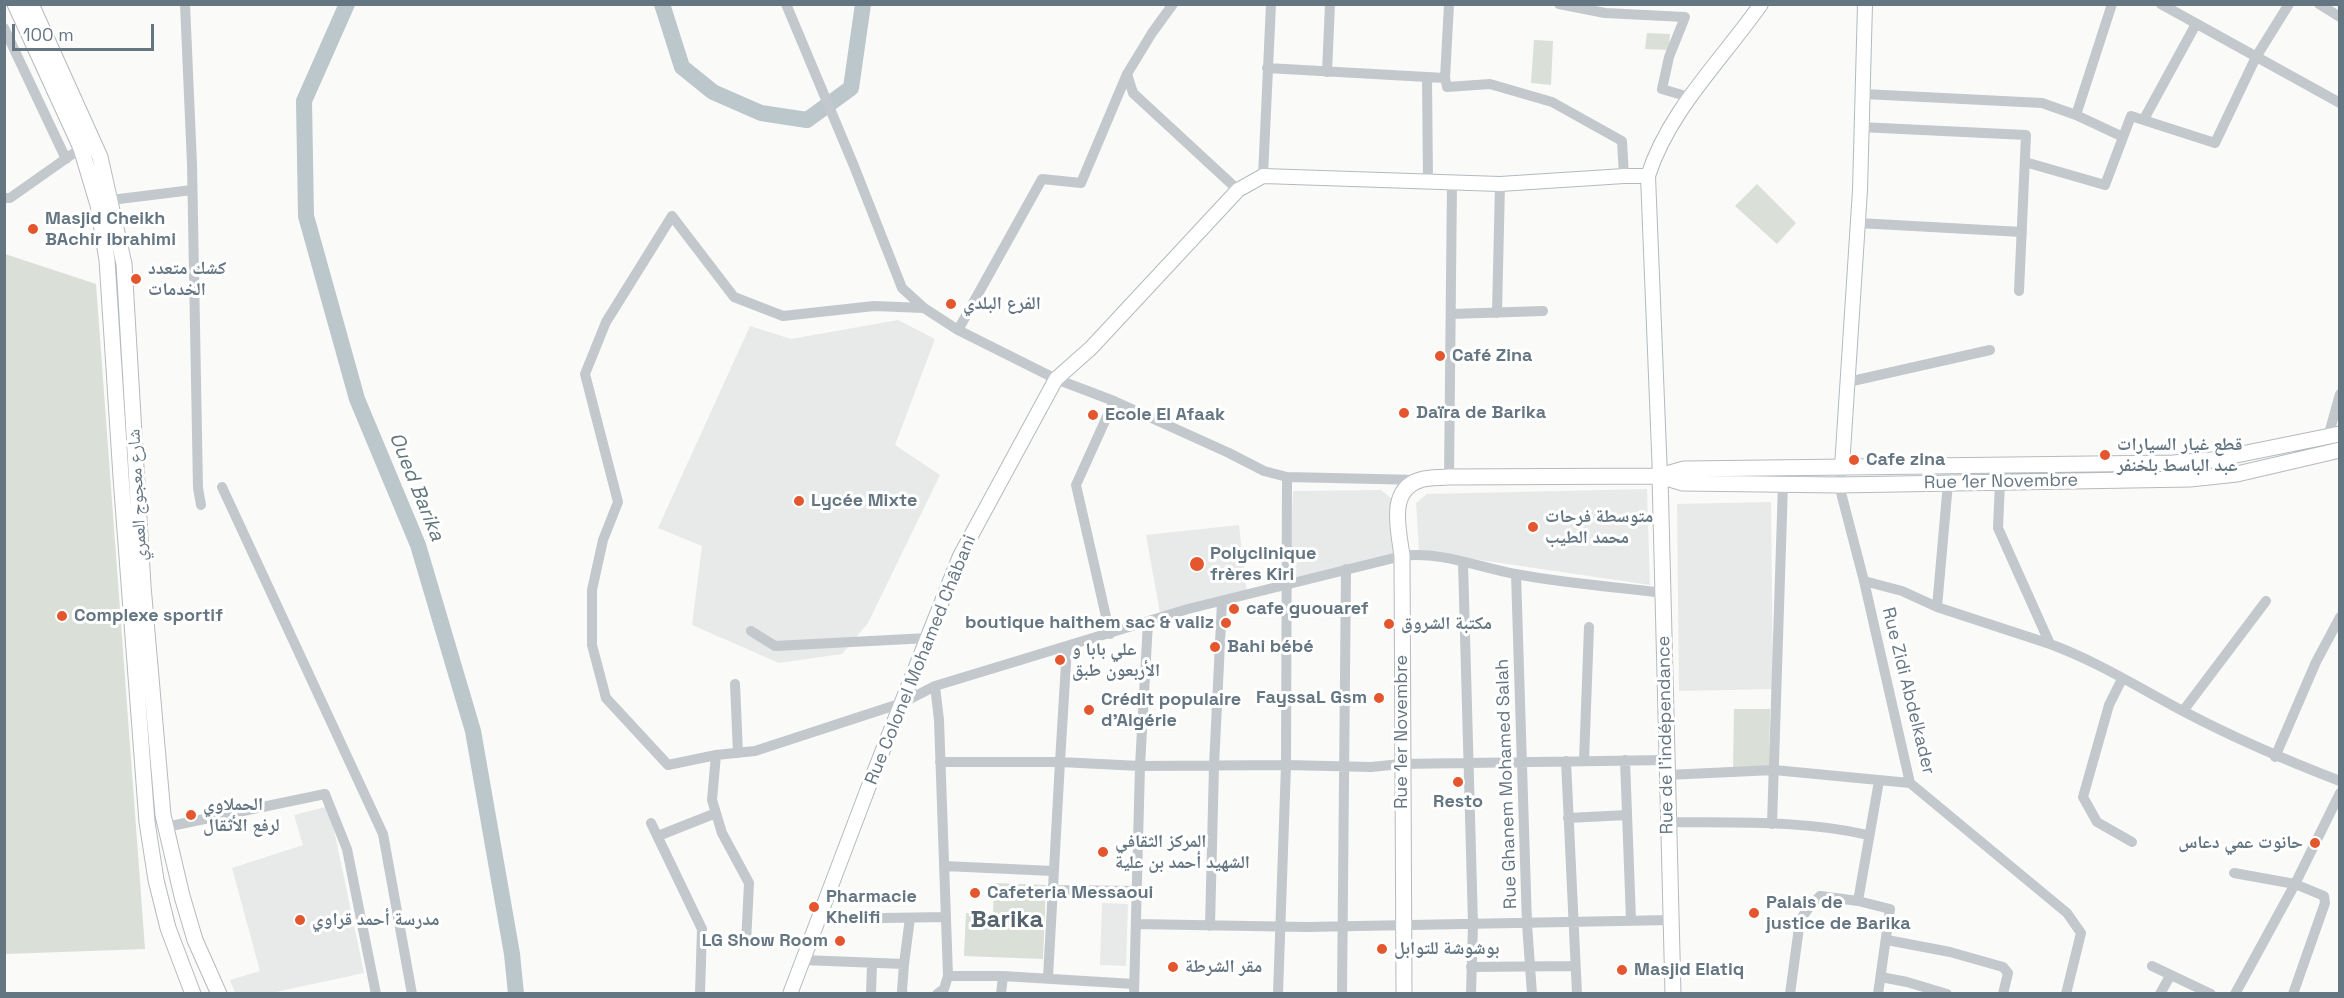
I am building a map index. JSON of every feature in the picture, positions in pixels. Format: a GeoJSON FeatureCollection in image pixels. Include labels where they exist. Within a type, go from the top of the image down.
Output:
{"type":"FeatureCollection","features":[{"type":"Feature","properties":{"kind":"main road","name":"شارع معجوج العمري"},"geometry":{"type":"LineString","coordinates":[[15,4],[81,148],[98,205],[107,260],[147,822],[156,880],[168,928],[193,993]]}},
{"type":"Feature","properties":{"kind":"main road","name":"شارع معجوج العمري"},"geometry":{"type":"LineString","coordinates":[[31,4],[100,157],[124,264],[143,586],[163,815],[195,940],[219,993]]}},
{"type":"Feature","properties":{"kind":"main road"},"geometry":{"type":"LineString","coordinates":[[1660,476],[1648,176],[1656,152],[1689,97],[1739,36],[1761,4]]}},
{"type":"Feature","properties":{"kind":"main road"},"geometry":{"type":"LineString","coordinates":[[1842,467],[1858,223],[1860,127],[1864,94],[1865,4]]}},
{"type":"Feature","properties":{"kind":"main road"},"geometry":{"type":"LineString","coordinates":[[1263,176],[1500,184],[1648,176]]}},
{"type":"Feature","properties":{"kind":"main road","name":"Rue Colonel Mohamed Châbani"},"geometry":{"type":"LineString","coordinates":[[792,993],[960,556],[1056,379],[1091,348],[1238,190],[1263,176]]}},
{"type":"Feature","properties":{"kind":"main road"},"geometry":{"type":"LineString","coordinates":[[1420,480],[1449,477],[1660,476],[1684,469],[2173,463],[2212,460],[2334,435]]}},
{"type":"Feature","properties":{"kind":"main road","name":"Rue 1er Novembre"},"geometry":{"type":"LineString","coordinates":[[1660,476],[1683,483],[1839,485],[2190,479],[2237,474],[2340,450]]}},
{"type":"Feature","properties":{"kind":"main road","name":"Rue de l'indépendance"},"geometry":{"type":"LineString","coordinates":[[1660,476],[1673,993]]}},
{"type":"Feature","properties":{"kind":"main road","name":"Rue 1er Novembre"},"geometry":{"type":"LineString","coordinates":[[1404,993],[1401,556],[1396,506],[1407,488],[1420,480]]}},
{"type":"Feature","properties":{"kind":"street"},"geometry":{"type":"LineString","coordinates":[[185,4],[192,190],[198,488],[201,505]]}},
{"type":"Feature","properties":{"kind":"street"},"geometry":{"type":"LineString","coordinates":[[958,330],[1042,178],[1081,183],[1127,74],[1173,4]]}},
{"type":"Feature","properties":{"kind":"street"},"geometry":{"type":"LineString","coordinates":[[1263,176],[1270,4]]}},
{"type":"Feature","properties":{"kind":"street"},"geometry":{"type":"LineString","coordinates":[[1327,72],[1329,4]]}},
{"type":"Feature","properties":{"kind":"street"},"geometry":{"type":"LineString","coordinates":[[1449,4],[1445,78],[1447,87],[1490,84],[1552,102],[1622,141],[1624,176]]}},
{"type":"Feature","properties":{"kind":"street"},"geometry":{"type":"LineString","coordinates":[[1559,4],[1605,13],[1685,17],[1669,57],[1662,89],[1689,97]]}},
{"type":"Feature","properties":{"kind":"street"},"geometry":{"type":"LineString","coordinates":[[2076,115],[2112,4]]}},
{"type":"Feature","properties":{"kind":"street"},"geometry":{"type":"LineString","coordinates":[[2162,4],[2340,103]]}},
{"type":"Feature","properties":{"kind":"street"},"geometry":{"type":"LineString","coordinates":[[2025,162],[2105,185],[2131,116],[2214,142],[2256,57],[2289,4]]}},
{"type":"Feature","properties":{"kind":"street"},"geometry":{"type":"LineString","coordinates":[[2319,4],[2340,17]]}},
{"type":"Feature","properties":{"kind":"street"},"geometry":{"type":"LineString","coordinates":[[789,8],[902,288],[924,308],[958,330],[1056,379],[1113,401],[1264,471],[1287,477],[1420,480]]}},
{"type":"Feature","properties":{"kind":"street"},"geometry":{"type":"LineString","coordinates":[[2144,119],[2196,24]]}},
{"type":"Feature","properties":{"kind":"street"},"geometry":{"type":"LineString","coordinates":[[4,28],[66,159]]}},
{"type":"Feature","properties":{"kind":"street"},"geometry":{"type":"LineString","coordinates":[[1266,68],[1445,78]]}},
{"type":"Feature","properties":{"kind":"street"},"geometry":{"type":"LineString","coordinates":[[1127,74],[1134,93],[1238,190]]}},
{"type":"Feature","properties":{"kind":"street"},"geometry":{"type":"LineString","coordinates":[[1427,77],[1428,182]]}},
{"type":"Feature","properties":{"kind":"street"},"geometry":{"type":"LineString","coordinates":[[1864,94],[2042,103],[2123,136]]}},
{"type":"Feature","properties":{"kind":"street"},"geometry":{"type":"LineString","coordinates":[[1860,127],[2026,135],[2019,291]]}},
{"type":"Feature","properties":{"kind":"street"},"geometry":{"type":"LineString","coordinates":[[4,198],[10,198],[81,148]]}},
{"type":"Feature","properties":{"kind":"street"},"geometry":{"type":"LineString","coordinates":[[1449,477],[1452,182]]}},
{"type":"Feature","properties":{"kind":"street"},"geometry":{"type":"LineString","coordinates":[[1497,313],[1500,184]]}},
{"type":"Feature","properties":{"kind":"street"},"geometry":{"type":"LineString","coordinates":[[111,200],[192,190]]}},
{"type":"Feature","properties":{"kind":"street"},"geometry":{"type":"LineString","coordinates":[[924,308],[874,306],[783,316],[734,297],[672,216],[606,322],[585,374],[618,502],[603,540],[592,590],[592,645],[606,698],[668,765],[716,755],[755,752],[902,703],[935,686],[1188,609],[1401,556],[1435,555],[1516,574],[1663,593]]}},
{"type":"Feature","properties":{"kind":"street"},"geometry":{"type":"LineString","coordinates":[[1858,223],[2022,232]]}},
{"type":"Feature","properties":{"kind":"street"},"geometry":{"type":"LineString","coordinates":[[1451,314],[1544,311]]}},
{"type":"Feature","properties":{"kind":"street"},"geometry":{"type":"LineString","coordinates":[[1848,382],[1990,350]]}},
{"type":"Feature","properties":{"kind":"street"},"geometry":{"type":"LineString","coordinates":[[2334,435],[2340,394]]}},
{"type":"Feature","properties":{"kind":"street"},"geometry":{"type":"LineString","coordinates":[[1110,634],[1076,485],[1113,401]]}},
{"type":"Feature","properties":{"kind":"street","name":"Rue Zidi Abdelkader"},"geometry":{"type":"LineString","coordinates":[[1842,467],[1839,485],[1864,581],[1910,783],[2067,913],[2081,933],[2066,993]]}},
{"type":"Feature","properties":{"kind":"street"},"geometry":{"type":"LineString","coordinates":[[1278,993],[1286,765],[1287,477]]}},
{"type":"Feature","properties":{"kind":"street"},"geometry":{"type":"LineString","coordinates":[[2000,482],[1998,528],[2050,644]]}},
{"type":"Feature","properties":{"kind":"street"},"geometry":{"type":"LineString","coordinates":[[1937,607],[1948,483]]}},
{"type":"Feature","properties":{"kind":"street"},"geometry":{"type":"LineString","coordinates":[[1772,824],[1783,484]]}},
{"type":"Feature","properties":{"kind":"street"},"geometry":{"type":"LineString","coordinates":[[222,487],[383,834],[412,993]]}},
{"type":"Feature","properties":{"kind":"street"},"geometry":{"type":"LineString","coordinates":[[1464,562],[1473,924],[1471,993]]}},
{"type":"Feature","properties":{"kind":"street"},"geometry":{"type":"LineString","coordinates":[[1342,993],[1346,569]]}},
{"type":"Feature","properties":{"kind":"street","name":"Rue Ghanem Mohamed Salah"},"geometry":{"type":"LineString","coordinates":[[1516,574],[1524,762],[1527,924],[1532,993]]}},
{"type":"Feature","properties":{"kind":"street"},"geometry":{"type":"LineString","coordinates":[[1864,581],[1902,591],[1937,607],[2078,654],[2183,711],[2275,757],[2340,781]]}},
{"type":"Feature","properties":{"kind":"street"},"geometry":{"type":"LineString","coordinates":[[2183,711],[2266,601]]}},
{"type":"Feature","properties":{"kind":"street"},"geometry":{"type":"LineString","coordinates":[[1210,926],[1214,766],[1222,602]]}},
{"type":"Feature","properties":{"kind":"street"},"geometry":{"type":"LineString","coordinates":[[2275,757],[2316,662],[2340,617]]}},
{"type":"Feature","properties":{"kind":"street"},"geometry":{"type":"LineString","coordinates":[[948,975],[1048,977],[1134,989],[1140,766],[1148,622]]}},
{"type":"Feature","properties":{"kind":"street"},"geometry":{"type":"LineString","coordinates":[[1584,761],[1589,627]]}},
{"type":"Feature","properties":{"kind":"street"},"geometry":{"type":"LineString","coordinates":[[751,631],[775,646],[928,638]]}},
{"type":"Feature","properties":{"kind":"street"},"geometry":{"type":"LineString","coordinates":[[1048,977],[1067,647]]}},
{"type":"Feature","properties":{"kind":"street"},"geometry":{"type":"LineString","coordinates":[[2122,679],[2109,705],[2084,797],[2097,822],[2132,842]]}},
{"type":"Feature","properties":{"kind":"street"},"geometry":{"type":"LineString","coordinates":[[735,684],[738,753]]}},
{"type":"Feature","properties":{"kind":"street"},"geometry":{"type":"LineString","coordinates":[[935,686],[948,975],[944,989],[937,993]]}},
{"type":"Feature","properties":{"kind":"street"},"geometry":{"type":"LineString","coordinates":[[716,755],[712,800],[722,833],[749,883],[746,943]]}},
{"type":"Feature","properties":{"kind":"street"},"geometry":{"type":"LineString","coordinates":[[940,762],[1371,767],[1401,764],[1625,760],[1667,767],[1774,770],[1910,783]]}},
{"type":"Feature","properties":{"kind":"street"},"geometry":{"type":"LineString","coordinates":[[1625,760],[1631,920]]}},
{"type":"Feature","properties":{"kind":"street"},"geometry":{"type":"LineString","coordinates":[[1566,762],[1577,993]]}},
{"type":"Feature","properties":{"kind":"street"},"geometry":{"type":"LineString","coordinates":[[1858,901],[1878,781]]}},
{"type":"Feature","properties":{"kind":"street"},"geometry":{"type":"LineString","coordinates":[[2235,993],[2295,884],[2340,792]]}},
{"type":"Feature","properties":{"kind":"street"},"geometry":{"type":"LineString","coordinates":[[166,827],[325,794],[347,849],[376,993]]}},
{"type":"Feature","properties":{"kind":"street"},"geometry":{"type":"LineString","coordinates":[[658,836],[716,813]]}},
{"type":"Feature","properties":{"kind":"street"},"geometry":{"type":"LineString","coordinates":[[1568,818],[1627,815]]}},
{"type":"Feature","properties":{"kind":"street"},"geometry":{"type":"LineString","coordinates":[[1668,822],[1772,824],[1842,829],[1868,835]]}},
{"type":"Feature","properties":{"kind":"street"},"geometry":{"type":"LineString","coordinates":[[651,823],[702,929],[700,993]]}},
{"type":"Feature","properties":{"kind":"street"},"geometry":{"type":"LineString","coordinates":[[944,867],[1053,871]]}},
{"type":"Feature","properties":{"kind":"street"},"geometry":{"type":"LineString","coordinates":[[2234,873],[2295,884],[2324,896],[2325,903],[2292,993]]}},
{"type":"Feature","properties":{"kind":"street"},"geometry":{"type":"LineString","coordinates":[[1052,890],[1137,891]]}},
{"type":"Feature","properties":{"kind":"street"},"geometry":{"type":"LineString","coordinates":[[1790,993],[1800,920],[1820,896],[1858,901],[1890,909],[1878,993]]}},
{"type":"Feature","properties":{"kind":"street"},"geometry":{"type":"LineString","coordinates":[[819,919],[946,917]]}},
{"type":"Feature","properties":{"kind":"street"},"geometry":{"type":"LineString","coordinates":[[903,993],[910,918]]}},
{"type":"Feature","properties":{"kind":"street"},"geometry":{"type":"LineString","coordinates":[[1136,924],[1279,927],[1671,920]]}},
{"type":"Feature","properties":{"kind":"street"},"geometry":{"type":"LineString","coordinates":[[1887,940],[1950,952],[2003,967],[2008,973],[2002,993]]}},
{"type":"Feature","properties":{"kind":"street"},"geometry":{"type":"LineString","coordinates":[[803,960],[904,964]]}},
{"type":"Feature","properties":{"kind":"street"},"geometry":{"type":"LineString","coordinates":[[871,993],[872,963]]}},
{"type":"Feature","properties":{"kind":"street"},"geometry":{"type":"LineString","coordinates":[[1471,967],[1575,966]]}},
{"type":"Feature","properties":{"kind":"street"},"geometry":{"type":"LineString","coordinates":[[2152,966],[2211,993]]}},
{"type":"Feature","properties":{"kind":"street"},"geometry":{"type":"LineString","coordinates":[[1001,993],[1003,976]]}},
{"type":"Feature","properties":{"kind":"street"},"geometry":{"type":"LineString","coordinates":[[2160,993],[2170,976]]}},
{"type":"Feature","properties":{"kind":"street"},"geometry":{"type":"LineString","coordinates":[[1881,977],[1947,993]]}},
{"type":"Feature","properties":{"kind":"shaded area"},"geometry":{"type":"Polygon","coordinates":[[[1647,33],[1670,34],[1669,50],[1645,49],[1647,33]]]}},
{"type":"Feature","properties":{"kind":"shaded area"},"geometry":{"type":"Polygon","coordinates":[[[1534,40],[1553,41],[1551,85],[1531,83],[1534,40]]]}},
{"type":"Feature","properties":{"kind":"shaded area"},"geometry":{"type":"Polygon","coordinates":[[[1757,184],[1796,223],[1777,244],[1735,206],[1757,184]]]}},
{"type":"Feature","properties":{"kind":"shaded area","name":"Complexe sportif"},"geometry":{"type":"Polygon","coordinates":[[[5,254],[96,284],[145,949],[5,954],[5,254]]]}},
{"type":"Feature","properties":{"kind":"shaded area","name":"Lycée Mixte"},"geometry":{"type":"Polygon","coordinates":[[[898,320],[935,339],[895,445],[940,475],[868,623],[842,654],[779,663],[692,625],[702,546],[658,528],[750,326],[791,339],[898,320]]]}},
{"type":"Feature","properties":{"kind":"shaded area","name":"متوسطة فرحات محمد الطيب"},"geometry":{"type":"Polygon","coordinates":[[[1647,489],[1650,585],[1419,551],[1416,503],[1427,494],[1647,489]]]}},
{"type":"Feature","properties":{"kind":"shaded area"},"geometry":{"type":"Polygon","coordinates":[[[1381,490],[1392,499],[1394,555],[1290,580],[1293,491],[1381,490]]]}},
{"type":"Feature","properties":{"kind":"shaded area"},"geometry":{"type":"Polygon","coordinates":[[[1771,502],[1773,689],[1679,691],[1677,504],[1771,502]]]}},
{"type":"Feature","properties":{"kind":"shaded area","name":"Polyclinique frères Kiri"},"geometry":{"type":"Polygon","coordinates":[[[1239,525],[1247,593],[1161,619],[1146,535],[1239,525]]]}},
{"type":"Feature","properties":{"kind":"shaded area"},"geometry":{"type":"Polygon","coordinates":[[[1734,709],[1770,709],[1769,773],[1733,772],[1734,709]]]}},
{"type":"Feature","properties":{"kind":"shaded area","name":"مدرسة أحمد قراوي"},"geometry":{"type":"Polygon","coordinates":[[[329,806],[364,973],[271,993],[235,993],[230,980],[260,971],[232,868],[303,845],[294,815],[329,806]]]}},
{"type":"Feature","properties":{"kind":"shaded area"},"geometry":{"type":"Polygon","coordinates":[[[994,883],[1046,885],[1043,959],[964,956],[966,913],[993,914],[994,883]]]}},
{"type":"Feature","properties":{"kind":"shaded area"},"geometry":{"type":"Polygon","coordinates":[[[1102,903],[1128,904],[1126,966],[1100,965],[1102,903]]]}},
{"type":"Feature","properties":{"kind":"waterway","name":"Oued Barika"},"geometry":{"type":"LineString","coordinates":[[347,4],[304,101],[306,216],[357,399],[418,545],[473,731],[512,954],[516,994]]}},
{"type":"Feature","properties":{"kind":"waterway","name":"Oued Barika"},"geometry":{"type":"LineString","coordinates":[[662,4],[682,67],[713,92],[761,113],[807,120],[851,88],[863,4]]}},
{"type":"Feature","properties":{"kind":"place","name":"Masjid Cheikh BAchir Ibrahimi"},"geometry":{"type":"Point","coordinates":[33,229]}},
{"type":"Feature","properties":{"kind":"place","name":"كشك متعدد الخدمات"},"geometry":{"type":"Point","coordinates":[136,279]}},
{"type":"Feature","properties":{"kind":"place","name":"الفرع البلدي"},"geometry":{"type":"Point","coordinates":[951,304]}},
{"type":"Feature","properties":{"kind":"place","name":"Café Zina"},"geometry":{"type":"Point","coordinates":[1440,356]}},
{"type":"Feature","properties":{"kind":"place","name":"Daïra de Barika"},"geometry":{"type":"Point","coordinates":[1404,413]}},
{"type":"Feature","properties":{"kind":"place","name":"Ecole El Afaak"},"geometry":{"type":"Point","coordinates":[1093,415]}},
{"type":"Feature","properties":{"kind":"place","name":"قطع غيار السيارات عبد الباسط بلخنفر"},"geometry":{"type":"Point","coordinates":[2105,455]}},
{"type":"Feature","properties":{"kind":"place","name":"Cafe zina"},"geometry":{"type":"Point","coordinates":[1854,460]}},
{"type":"Feature","properties":{"kind":"place","name":"Lycée Mixte"},"geometry":{"type":"Point","coordinates":[799,501]}},
{"type":"Feature","properties":{"kind":"place","name":"متوسطة فرحات محمد الطيب"},"geometry":{"type":"Point","coordinates":[1533,527]}},
{"type":"Feature","properties":{"kind":"place","name":"Polyclinique frères Kiri"},"geometry":{"type":"Point","coordinates":[1197,564]}},
{"type":"Feature","properties":{"kind":"place","name":"cafe guouaref"},"geometry":{"type":"Point","coordinates":[1234,609]}},
{"type":"Feature","properties":{"kind":"place","name":"Complexe sportif"},"geometry":{"type":"Point","coordinates":[62,616]}},
{"type":"Feature","properties":{"kind":"place","name":"boutique haithem sac & valiz"},"geometry":{"type":"Point","coordinates":[1226,623]}},
{"type":"Feature","properties":{"kind":"place","name":"مكتبة الشروق"},"geometry":{"type":"Point","coordinates":[1389,624]}},
{"type":"Feature","properties":{"kind":"place","name":"Bahi bébé"},"geometry":{"type":"Point","coordinates":[1215,647]}},
{"type":"Feature","properties":{"kind":"place","name":"علي بابا و الأربعون طبق"},"geometry":{"type":"Point","coordinates":[1060,660]}},
{"type":"Feature","properties":{"kind":"place","name":"FayssaL Gsm"},"geometry":{"type":"Point","coordinates":[1379,698]}},
{"type":"Feature","properties":{"kind":"place","name":"Crédit populaire d'Algérie"},"geometry":{"type":"Point","coordinates":[1089,710]}},
{"type":"Feature","properties":{"kind":"place","name":"Resto"},"geometry":{"type":"Point","coordinates":[1458,782]}},
{"type":"Feature","properties":{"kind":"place","name":"الحملاوي لرفع الأثقال"},"geometry":{"type":"Point","coordinates":[191,815]}},
{"type":"Feature","properties":{"kind":"place","name":"حانوت عمي دعاس"},"geometry":{"type":"Point","coordinates":[2315,843]}},
{"type":"Feature","properties":{"kind":"place","name":"المركز الثقافي الشهيد أحمد بن علية"},"geometry":{"type":"Point","coordinates":[1103,852]}},
{"type":"Feature","properties":{"kind":"place","name":"Cafeteria Messaoui"},"geometry":{"type":"Point","coordinates":[975,893]}},
{"type":"Feature","properties":{"kind":"place","name":"Pharmacie Khelifi"},"geometry":{"type":"Point","coordinates":[814,907]}},
{"type":"Feature","properties":{"kind":"place","name":"Palais de justice de Barika"},"geometry":{"type":"Point","coordinates":[1754,913]}},
{"type":"Feature","properties":{"kind":"place","name":"مدرسة أحمد قراوي"},"geometry":{"type":"Point","coordinates":[300,920]}},
{"type":"Feature","properties":{"kind":"place","name":"LG Show Room"},"geometry":{"type":"Point","coordinates":[840,941]}},
{"type":"Feature","properties":{"kind":"place","name":"بوشوشة للتوابل"},"geometry":{"type":"Point","coordinates":[1382,949]}},
{"type":"Feature","properties":{"kind":"place","name":"مقر الشرطة"},"geometry":{"type":"Point","coordinates":[1173,967]}},
{"type":"Feature","properties":{"kind":"place","name":"Masjid Elatiq"},"geometry":{"type":"Point","coordinates":[1622,970]}},
{"type":"Feature","properties":{"kind":"district","name":"Barika"},"geometry":{"type":"Point","coordinates":[1007,920]}}]}
